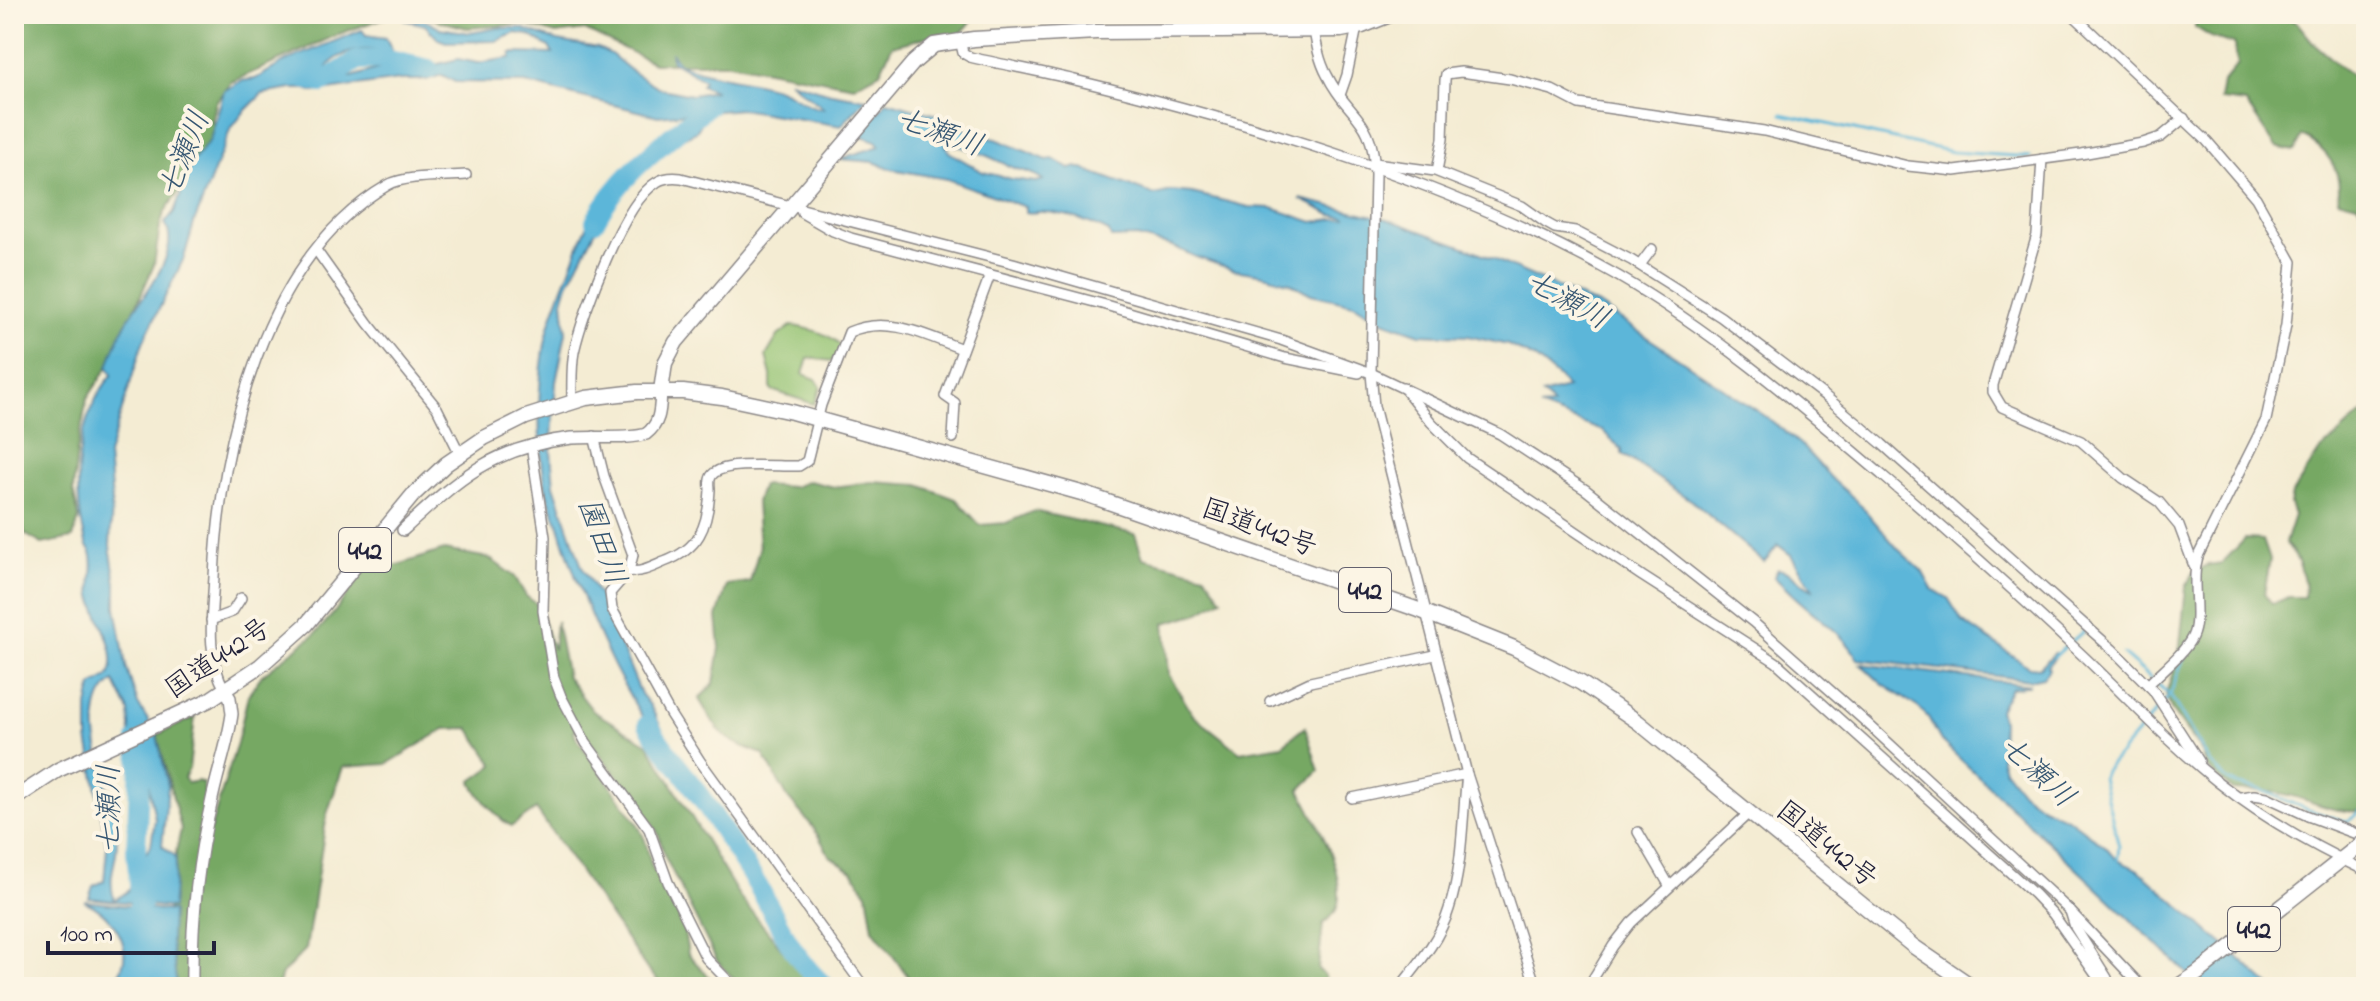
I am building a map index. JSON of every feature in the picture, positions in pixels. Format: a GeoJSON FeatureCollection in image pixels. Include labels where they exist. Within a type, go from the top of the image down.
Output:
{"type":"FeatureCollection","features":[{"type":"Feature","properties":{"kind":"highway"},"geometry":{"type":"LineString","coordinates":[[661,391],[665,363],[672,346],[913,63],[934,45],[960,40],[1096,32],[1315,31],[1357,27],[1392,14]]}},
{"type":"Feature","properties":{"kind":"highway","name":"国道442号"},"geometry":{"type":"LineString","coordinates":[[19,795],[58,770],[209,700],[260,666],[295,636],[424,484],[460,454],[500,430],[569,402],[611,394],[661,391],[722,397],[817,419],[1140,511],[1424,612],[1525,654],[1588,687],[1656,736],[1965,985]]}},
{"type":"Feature","properties":{"kind":"highway","name":"442"},"geometry":{"type":"LineString","coordinates":[[2177,987],[2330,870],[2360,837]]}},
{"type":"Feature","properties":{"kind":"street"},"geometry":{"type":"LineString","coordinates":[[1311,14],[1323,66],[1340,95],[1368,131],[1375,169],[1371,361],[1374,406],[1467,774],[1536,987]]}},
{"type":"Feature","properties":{"kind":"street"},"geometry":{"type":"LineString","coordinates":[[2072,14],[2184,118],[2253,194],[2289,254],[2293,270],[2286,325],[2266,420],[2194,568]]}},
{"type":"Feature","properties":{"kind":"street"},"geometry":{"type":"LineString","coordinates":[[1340,95],[1357,27]]}},
{"type":"Feature","properties":{"kind":"street"},"geometry":{"type":"LineString","coordinates":[[960,40],[963,53],[970,57],[1088,83],[1235,122],[1375,169],[1430,189],[1565,248],[1626,281],[1714,340],[1833,434],[1949,532],[2206,772],[2298,837],[2366,871]]}},
{"type":"Feature","properties":{"kind":"street"},"geometry":{"type":"LineString","coordinates":[[1437,171],[1443,146],[1446,74],[1455,72],[1545,88],[1579,104],[1764,131],[1908,166],[1960,171],[2105,151],[2150,141],[2166,134],[2184,118]]}},
{"type":"Feature","properties":{"kind":"street"},"geometry":{"type":"LineString","coordinates":[[2042,159],[2037,235],[1993,392],[2002,407],[2081,441],[2123,478],[2159,502],[2179,526],[2194,568],[2194,633],[2184,648],[2148,685]]}},
{"type":"Feature","properties":{"kind":"street"},"geometry":{"type":"LineString","coordinates":[[1375,169],[1437,171],[1529,209],[1555,228],[1575,231],[1640,265],[1721,317],[1825,396],[1939,494],[2148,685],[2206,772]]}},
{"type":"Feature","properties":{"kind":"street"},"geometry":{"type":"LineString","coordinates":[[192,987],[191,943],[195,902],[210,805],[232,714],[230,698],[213,661],[211,620],[220,501],[235,427],[253,370],[278,312],[316,250],[359,206],[392,183],[466,175]]}},
{"type":"Feature","properties":{"kind":"street"},"geometry":{"type":"LineString","coordinates":[[569,402],[575,351],[596,288],[627,216],[655,183],[670,177],[1013,263],[1281,340],[1371,373],[1500,434],[1586,490],[1671,555],[1811,673],[2070,911],[2142,987]]}},
{"type":"Feature","properties":{"kind":"street"},"geometry":{"type":"LineString","coordinates":[[791,207],[851,238],[1117,308],[1285,358],[1338,370],[1371,373]]}},
{"type":"Feature","properties":{"kind":"street"},"geometry":{"type":"LineString","coordinates":[[1640,265],[1652,249]]}},
{"type":"Feature","properties":{"kind":"street"},"geometry":{"type":"LineString","coordinates":[[316,250],[368,323],[437,408],[460,454]]}},
{"type":"Feature","properties":{"kind":"street"},"geometry":{"type":"LineString","coordinates":[[953,438],[955,403],[945,396],[990,275]]}},
{"type":"Feature","properties":{"kind":"street"},"geometry":{"type":"LineString","coordinates":[[629,571],[642,571],[681,556],[690,549],[697,540],[705,515],[710,477],[716,472],[739,467],[799,466],[807,461],[817,419],[849,332],[873,326],[896,326],[962,349]]}},
{"type":"Feature","properties":{"kind":"street"},"geometry":{"type":"LineString","coordinates":[[1403,387],[1424,416],[1467,458],[1788,672],[2034,894],[2053,914],[2096,975],[2105,982],[2107,978],[2072,922],[2070,911]]}},
{"type":"Feature","properties":{"kind":"street"},"geometry":{"type":"LineString","coordinates":[[403,530],[473,469],[531,445],[594,436],[635,437],[651,431],[659,415],[661,391]]}},
{"type":"Feature","properties":{"kind":"street"},"geometry":{"type":"LineString","coordinates":[[594,436],[604,476],[632,547],[633,561],[629,571],[610,593],[610,604],[670,714],[700,761],[864,987]]}},
{"type":"Feature","properties":{"kind":"street"},"geometry":{"type":"LineString","coordinates":[[531,445],[545,537],[543,611],[557,687],[586,743],[649,829],[668,882],[706,958],[734,987]]}},
{"type":"Feature","properties":{"kind":"street"},"geometry":{"type":"LineString","coordinates":[[211,620],[232,612],[241,598]]}},
{"type":"Feature","properties":{"kind":"street"},"geometry":{"type":"LineString","coordinates":[[1270,701],[1310,682],[1435,655]]}},
{"type":"Feature","properties":{"kind":"street"},"geometry":{"type":"LineString","coordinates":[[1352,798],[1467,774]]}},
{"type":"Feature","properties":{"kind":"street"},"geometry":{"type":"LineString","coordinates":[[1400,987],[1429,950],[1450,909],[1467,774]]}},
{"type":"Feature","properties":{"kind":"street"},"geometry":{"type":"LineString","coordinates":[[2241,797],[2267,797],[2360,837]]}},
{"type":"Feature","properties":{"kind":"street"},"geometry":{"type":"LineString","coordinates":[[1588,987],[1621,934],[1669,885],[1750,812]]}},
{"type":"Feature","properties":{"kind":"street"},"geometry":{"type":"LineString","coordinates":[[1638,832],[1669,885]]}},
{"type":"Feature","properties":{"kind":"green space"},"geometry":{"type":"Polygon","coordinates":[[[14,14],[395,14],[339,34],[231,82],[216,102],[212,122],[216,127],[216,138],[164,213],[154,265],[113,359],[87,399],[77,451],[73,491],[79,518],[73,538],[42,544],[25,534],[17,506],[14,506],[14,14]]]}},
{"type":"Feature","properties":{"kind":"green space"},"geometry":{"type":"Polygon","coordinates":[[[413,14],[974,14],[972,21],[957,38],[938,34],[892,46],[880,72],[854,86],[729,63],[654,63],[585,30],[556,34],[522,24],[467,28],[413,14]]]}},
{"type":"Feature","properties":{"kind":"green space"},"geometry":{"type":"Polygon","coordinates":[[[2196,14],[2284,14],[2366,88],[2366,217],[2357,204],[2338,199],[2335,170],[2319,147],[2302,136],[2295,151],[2276,147],[2246,103],[2220,100],[2223,82],[2238,64],[2234,44],[2211,37],[2195,27],[2196,14]]]}},
{"type":"Feature","properties":{"kind":"green space"},"geometry":{"type":"Polygon","coordinates":[[[791,326],[825,335],[841,346],[832,361],[808,358],[803,374],[816,379],[821,387],[814,404],[771,390],[766,356],[778,336],[791,326]]]}},
{"type":"Feature","properties":{"kind":"green space"},"geometry":{"type":"Polygon","coordinates":[[[2366,410],[2366,810],[2344,811],[2278,793],[2232,790],[2207,768],[2202,752],[2172,711],[2166,694],[2179,653],[2186,587],[2193,572],[2222,563],[2245,539],[2263,540],[2270,560],[2264,594],[2272,604],[2289,597],[2304,597],[2300,568],[2285,543],[2294,515],[2290,504],[2292,494],[2319,452],[2366,410]]]}},
{"type":"Feature","properties":{"kind":"green space"},"geometry":{"type":"Polygon","coordinates":[[[809,481],[834,487],[872,482],[919,485],[956,499],[980,525],[1006,523],[1034,511],[1135,534],[1143,558],[1205,574],[1222,599],[1196,614],[1165,623],[1169,675],[1193,715],[1240,752],[1282,745],[1305,727],[1319,771],[1300,790],[1333,861],[1339,891],[1336,910],[1323,924],[1318,969],[1325,976],[1327,987],[916,987],[873,929],[867,893],[852,871],[830,856],[813,827],[788,798],[763,754],[739,745],[724,735],[699,699],[714,683],[720,648],[717,617],[727,585],[750,582],[759,549],[756,502],[762,485],[793,487],[809,481]]]}},
{"type":"Feature","properties":{"kind":"green space"},"geometry":{"type":"Polygon","coordinates":[[[444,550],[489,558],[515,577],[526,596],[538,605],[553,650],[556,621],[567,677],[593,711],[648,744],[739,896],[810,987],[741,987],[717,961],[665,857],[658,833],[589,740],[575,729],[577,739],[637,823],[652,867],[683,924],[688,954],[718,987],[664,987],[647,969],[536,809],[512,826],[483,799],[472,781],[494,765],[469,728],[445,729],[387,764],[343,767],[327,814],[306,949],[282,974],[278,987],[171,987],[167,898],[181,829],[157,735],[195,717],[189,769],[184,778],[188,783],[203,783],[210,830],[237,743],[248,695],[262,675],[315,634],[363,572],[375,565],[398,565],[444,550]]]}},
{"type":"Feature","properties":{"kind":"water"},"geometry":{"type":"Polygon","coordinates":[[[404,20],[424,20],[440,28],[470,33],[521,28],[558,41],[598,48],[661,89],[692,95],[714,91],[701,85],[704,80],[672,61],[671,52],[678,62],[686,66],[779,89],[818,108],[823,108],[790,81],[866,99],[841,126],[741,109],[708,112],[696,132],[665,146],[640,168],[598,226],[568,284],[563,301],[566,332],[556,382],[551,451],[554,485],[582,567],[602,600],[641,694],[650,705],[682,770],[704,801],[635,705],[599,634],[547,493],[539,420],[540,384],[548,329],[589,222],[599,205],[622,190],[646,151],[686,130],[698,112],[658,116],[525,83],[455,82],[442,75],[426,80],[399,80],[314,92],[292,89],[262,94],[230,130],[194,223],[184,258],[143,342],[108,455],[112,502],[110,546],[116,607],[126,666],[138,704],[157,735],[168,786],[162,846],[175,856],[176,864],[172,908],[89,898],[93,886],[104,881],[107,847],[88,739],[88,706],[92,686],[108,677],[112,658],[92,596],[92,558],[82,522],[78,477],[83,433],[99,393],[112,375],[108,367],[113,351],[125,325],[164,262],[169,235],[165,223],[174,212],[193,161],[210,140],[224,91],[241,81],[255,79],[288,60],[362,30],[366,35],[386,38],[392,50],[387,54],[371,50],[347,53],[327,67],[335,76],[352,77],[390,65],[412,62],[438,64],[458,59],[478,63],[511,58],[511,53],[553,54],[549,47],[529,35],[516,33],[496,41],[446,42],[438,39],[425,25],[404,20]],[[114,681],[102,695],[96,712],[96,733],[117,840],[112,875],[114,900],[130,889],[129,870],[151,845],[155,819],[146,772],[139,764],[131,742],[129,711],[114,681]]]}},
{"type":"Feature","properties":{"kind":"water"},"geometry":{"type":"Polygon","coordinates":[[[887,101],[937,115],[978,136],[996,139],[1047,160],[1053,159],[1070,169],[1077,167],[1155,195],[1172,191],[1192,193],[1249,207],[1272,208],[1313,222],[1347,217],[1332,215],[1300,199],[1387,219],[1478,252],[1600,306],[1768,418],[1801,445],[1857,501],[1898,549],[1922,571],[1932,589],[1948,598],[1962,621],[2029,667],[2039,668],[2055,653],[2057,655],[2047,666],[2049,669],[2043,677],[2029,680],[1858,659],[1840,635],[1774,577],[1778,569],[1783,570],[1813,589],[1791,555],[1778,545],[1764,562],[1693,502],[1622,454],[1622,450],[1603,431],[1539,407],[1553,406],[1542,395],[1567,388],[1536,359],[1508,345],[1468,336],[1420,334],[1383,321],[1354,304],[1311,294],[1291,283],[1235,270],[1172,246],[1137,237],[1111,238],[1109,232],[1069,216],[1025,212],[1025,207],[947,179],[891,169],[874,162],[839,159],[880,146],[876,141],[859,135],[887,101]],[[945,144],[949,152],[983,172],[1011,179],[1043,180],[977,152],[945,144]]]}},
{"type":"Feature","properties":{"kind":"water"},"geometry":{"type":"Polygon","coordinates":[[[1861,664],[2030,685],[2011,688],[1999,710],[2002,722],[2001,760],[2004,769],[2022,792],[2042,807],[2069,819],[2106,847],[2117,860],[2139,870],[2271,987],[2202,987],[1941,741],[1928,717],[1919,708],[1882,684],[1861,664]]]}},
{"type":"Feature","properties":{"kind":"water"},"geometry":{"type":"Polygon","coordinates":[[[84,901],[172,911],[171,942],[177,987],[111,987],[124,959],[121,938],[102,912],[84,901]]]}},
{"type":"Feature","properties":{"kind":"waterway","name":"七瀬川"},"geometry":{"type":"LineString","coordinates":[[309,80],[322,83],[358,60],[384,59],[429,69]]}},
{"type":"Feature","properties":{"kind":"waterway","name":"園田川"},"geometry":{"type":"LineString","coordinates":[[595,221],[632,172],[709,105]]}},
{"type":"Feature","properties":{"kind":"waterway"},"geometry":{"type":"LineString","coordinates":[[1782,114],[1953,152],[2030,157]]}},
{"type":"Feature","properties":{"kind":"waterway"},"geometry":{"type":"LineString","coordinates":[[2054,657],[2087,628]]}},
{"type":"Feature","properties":{"kind":"waterway"},"geometry":{"type":"LineString","coordinates":[[2117,863],[2119,846],[2102,778],[2170,695],[2186,652]]}},
{"type":"Feature","properties":{"kind":"waterway"},"geometry":{"type":"LineString","coordinates":[[2123,654],[2170,695],[2211,764],[2226,779],[2344,821],[2366,808]]}},
{"type":"Feature","properties":{"kind":"waterway","name":"園田川"},"geometry":{"type":"LineString","coordinates":[[648,724],[701,797],[804,965],[826,987]]}},
{"type":"Feature","properties":{"kind":"waterway","name":"七瀬川"},"geometry":{"type":"LineString","coordinates":[[137,740],[140,764],[136,850],[141,905],[131,919],[139,943],[135,974],[137,987]]}}]}
